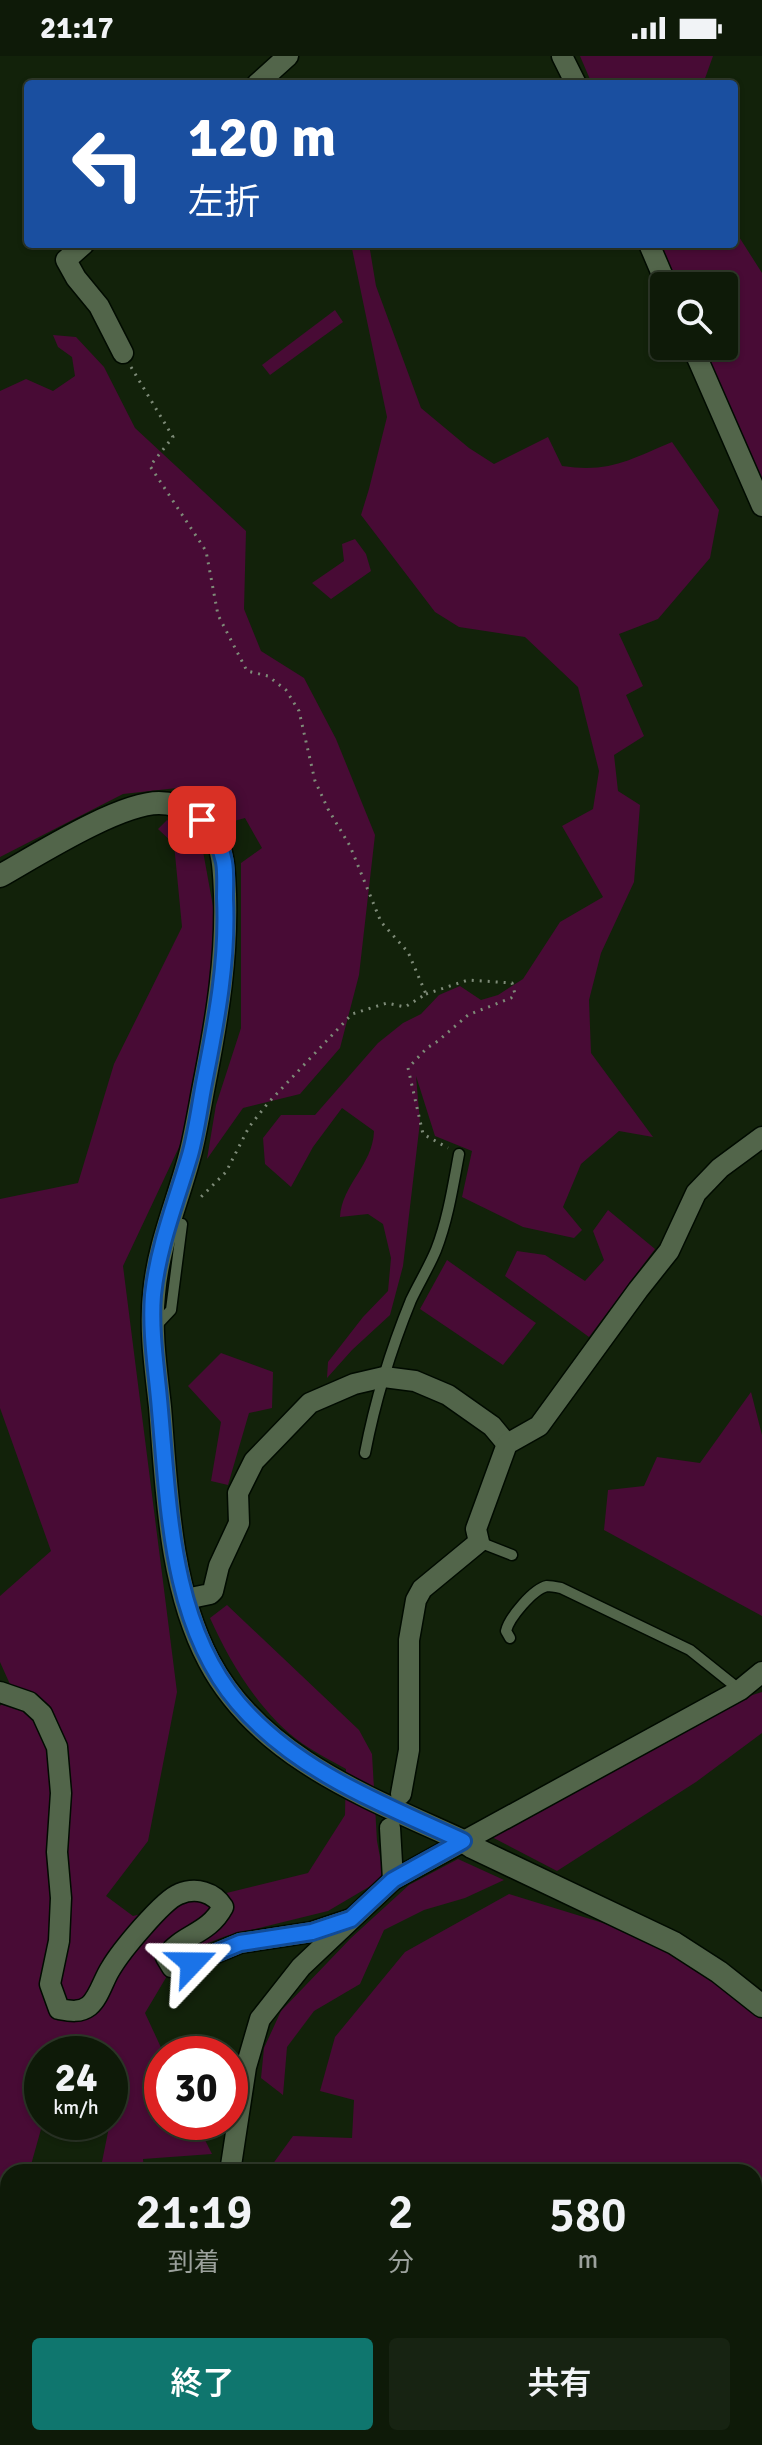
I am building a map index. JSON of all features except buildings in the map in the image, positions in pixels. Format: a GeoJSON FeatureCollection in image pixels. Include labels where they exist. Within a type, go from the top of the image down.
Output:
{"type":"FeatureCollection","features":[{"type":"Feature","properties":{"kind":"street"},"geometry":{"type":"LineString","coordinates":[[261,80],[288,56]]}},
{"type":"Feature","properties":{"kind":"street"},"geometry":{"type":"LineString","coordinates":[[562,56],[574,80]]}},
{"type":"Feature","properties":{"kind":"street"},"geometry":{"type":"LineString","coordinates":[[80,248],[66,260],[99,306],[123,353]]}},
{"type":"Feature","properties":{"kind":"street"},"geometry":{"type":"LineString","coordinates":[[651,248],[661,272]]}},
{"type":"Feature","properties":{"kind":"street"},"geometry":{"type":"LineString","coordinates":[[698,360],[762,506]]}},
{"type":"Feature","properties":{"kind":"street"},"geometry":{"type":"LineString","coordinates":[[0,876],[120,812],[157,803],[190,811],[202,820],[213,832],[224,861],[226,924],[221,999],[191,1152],[161,1249],[153,1295],[153,1330],[175,1550],[197,1633],[225,1686],[240,1705],[287,1749],[344,1786],[674,1943],[719,1972],[762,2006]]}},
{"type":"Feature","properties":{"kind":"street"},"geometry":{"type":"LineString","coordinates":[[401,1794],[409,1750],[409,1640],[416,1600],[422,1589],[479,1542],[476,1529],[507,1444],[539,1426],[669,1251],[696,1193],[720,1168],[762,1137]]}},
{"type":"Feature","properties":{"kind":"street"},"geometry":{"type":"LineString","coordinates":[[186,1599],[213,1591],[219,1566],[239,1523],[238,1493],[254,1461],[310,1403],[354,1384],[384,1377],[415,1381],[448,1395],[492,1426],[507,1444]]}},
{"type":"Feature","properties":{"kind":"street"},"geometry":{"type":"LineString","coordinates":[[231,2164],[246,2067],[260,2019],[301,1967],[393,1880],[468,1844],[740,1690],[762,1672]]}},
{"type":"Feature","properties":{"kind":"street"},"geometry":{"type":"LineString","coordinates":[[0,1692],[29,1702],[42,1714],[57,1747],[61,1793],[57,1852],[61,1898],[59,1941],[50,1984],[59,2009],[76,2012],[91,2005],[131,1939],[177,1894],[204,1892],[217,1898],[223,1907],[215,1921],[173,1947],[166,1957],[172,1967],[192,1963],[240,1943],[312,1932],[351,1919]]}},
{"type":"Feature","properties":{"kind":"street"},"geometry":{"type":"LineString","coordinates":[[390,1828],[393,1880]]}},
{"type":"Feature","properties":{"kind":"lane"},"geometry":{"type":"LineString","coordinates":[[365,1453],[384,1377],[411,1300],[436,1250],[459,1154]]}},
{"type":"Feature","properties":{"kind":"lane"},"geometry":{"type":"LineString","coordinates":[[153,1330],[171,1310],[182,1224]]}},
{"type":"Feature","properties":{"kind":"lane"},"geometry":{"type":"LineString","coordinates":[[479,1542],[512,1555]]}},
{"type":"Feature","properties":{"kind":"lane"},"geometry":{"type":"LineString","coordinates":[[510,1638],[506,1631],[508,1622],[537,1590],[549,1586],[561,1588],[690,1650],[740,1690]]}},
{"type":"Feature","properties":{"kind":"path"},"geometry":{"type":"LineString","coordinates":[[123,353],[173,437],[150,466],[206,551],[218,615],[247,671],[268,676],[286,690],[299,711],[321,795],[350,846],[381,922],[408,952],[426,994]]}},
{"type":"Feature","properties":{"kind":"path"},"geometry":{"type":"LineString","coordinates":[[182,1224],[192,1206],[226,1172],[249,1127],[352,1014],[387,1003],[405,1007],[426,994],[468,980],[512,983],[515,994],[511,998],[468,1015],[427,1048],[408,1068],[423,1134],[459,1154]]}},
{"type":"Feature","properties":{"kind":"shaded area"},"geometry":{"type":"Polygon","coordinates":[[[580,56],[713,56],[704,80],[590,80],[580,56]]]}},
{"type":"Feature","properties":{"kind":"shaded area"},"geometry":{"type":"Polygon","coordinates":[[[738,235],[762,273],[762,486],[706,360],[738,360],[738,272],[669,272],[660,248],[738,248],[738,235]]]}},
{"type":"Feature","properties":{"kind":"shaded area"},"geometry":{"type":"Polygon","coordinates":[[[352,248],[370,248],[376,286],[421,408],[469,448],[494,464],[548,437],[562,466],[593,468],[619,463],[672,442],[719,510],[710,558],[658,619],[619,634],[643,686],[626,695],[644,736],[614,755],[618,791],[640,805],[634,882],[601,953],[589,1000],[591,1053],[653,1137],[619,1131],[581,1164],[563,1207],[582,1230],[574,1238],[523,1227],[462,1197],[472,1151],[435,1136],[416,1076],[420,1122],[403,1266],[390,1315],[327,1378],[328,1362],[388,1291],[391,1258],[383,1224],[368,1214],[340,1217],[346,1194],[369,1154],[374,1131],[342,1108],[313,1147],[291,1187],[265,1164],[263,1138],[281,1115],[315,1115],[378,1043],[403,1023],[421,1014],[439,995],[460,986],[481,1000],[498,995],[523,979],[560,922],[603,897],[562,826],[593,809],[599,771],[578,687],[525,637],[459,627],[435,612],[361,515],[387,417],[352,248]]]}},
{"type":"Feature","properties":{"kind":"shaded area"},"geometry":{"type":"Polygon","coordinates":[[[335,310],[343,322],[270,375],[262,365],[335,310]]]}},
{"type":"Feature","properties":{"kind":"shaded area"},"geometry":{"type":"Polygon","coordinates":[[[53,335],[76,337],[104,367],[135,428],[246,531],[244,609],[261,651],[304,678],[336,739],[375,835],[359,975],[340,1048],[300,1094],[243,1108],[207,1159],[216,1105],[241,1028],[241,863],[262,848],[245,818],[227,823],[201,793],[177,788],[123,794],[0,857],[0,391],[26,379],[53,391],[75,376],[72,357],[58,347],[53,335]]]}},
{"type":"Feature","properties":{"kind":"shaded area"},"geometry":{"type":"Polygon","coordinates":[[[355,539],[366,554],[371,571],[331,599],[312,583],[344,561],[342,544],[355,539]]]}},
{"type":"Feature","properties":{"kind":"shaded area"},"geometry":{"type":"Polygon","coordinates":[[[167,820],[190,833],[203,851],[216,923],[207,1078],[180,1145],[123,1266],[177,1692],[148,1841],[106,1896],[133,1916],[308,1873],[345,1815],[346,1769],[308,1747],[274,1719],[227,1653],[210,1618],[227,1605],[359,1730],[372,1754],[377,1841],[384,1878],[328,1911],[226,1936],[180,1954],[145,2013],[156,2036],[144,2036],[144,2140],[205,2140],[212,2154],[143,2159],[143,2164],[102,2164],[106,2140],[128,2140],[128,2036],[24,2036],[24,2140],[38,2140],[31,2164],[0,2164],[0,1706],[13,1691],[0,1662],[0,1596],[51,1551],[0,1408],[0,1199],[78,1183],[114,1064],[182,927],[174,844],[158,829],[167,820]]]}},
{"type":"Feature","properties":{"kind":"shaded area"},"geometry":{"type":"Polygon","coordinates":[[[608,1210],[655,1249],[589,1337],[505,1276],[517,1251],[545,1255],[585,1281],[604,1260],[593,1231],[608,1210]]]}},
{"type":"Feature","properties":{"kind":"shaded area"},"geometry":{"type":"Polygon","coordinates":[[[447,1260],[536,1323],[503,1365],[420,1309],[447,1260]]]}},
{"type":"Feature","properties":{"kind":"shaded area"},"geometry":{"type":"Polygon","coordinates":[[[221,1353],[273,1372],[272,1408],[249,1413],[228,1485],[211,1481],[221,1422],[188,1386],[221,1353]]]}},
{"type":"Feature","properties":{"kind":"shaded area"},"geometry":{"type":"Polygon","coordinates":[[[751,1392],[762,1435],[762,1616],[604,1530],[608,1490],[644,1486],[657,1457],[700,1463],[751,1392]]]}},
{"type":"Feature","properties":{"kind":"shaded area"},"geometry":{"type":"Polygon","coordinates":[[[762,1692],[762,1733],[696,1782],[557,1871],[486,1834],[743,1698],[762,1692]]]}},
{"type":"Feature","properties":{"kind":"shaded area"},"geometry":{"type":"Polygon","coordinates":[[[458,1859],[504,1880],[465,1898],[424,1910],[384,1930],[360,1984],[314,2011],[287,2047],[283,2095],[261,2078],[264,2048],[281,2011],[351,1938],[409,1885],[458,1859]]]}},
{"type":"Feature","properties":{"kind":"shaded area"},"geometry":{"type":"Polygon","coordinates":[[[509,1894],[616,1927],[693,1963],[762,2012],[762,2164],[273,2164],[293,2136],[352,2138],[354,2100],[320,2091],[335,2037],[405,1952],[509,1894]]]}},
{"type":"Feature","properties":{"kind":"route"},"geometry":{"type":"LineString","coordinates":[[192,1963],[240,1943],[312,1932],[351,1919],[393,1880],[463,1841],[344,1786],[287,1749],[263,1728],[240,1705],[210,1662],[197,1633],[180,1574],[166,1477],[153,1330],[153,1295],[161,1249],[191,1152],[221,999],[226,924],[224,861],[213,832],[202,820]]}}]}
